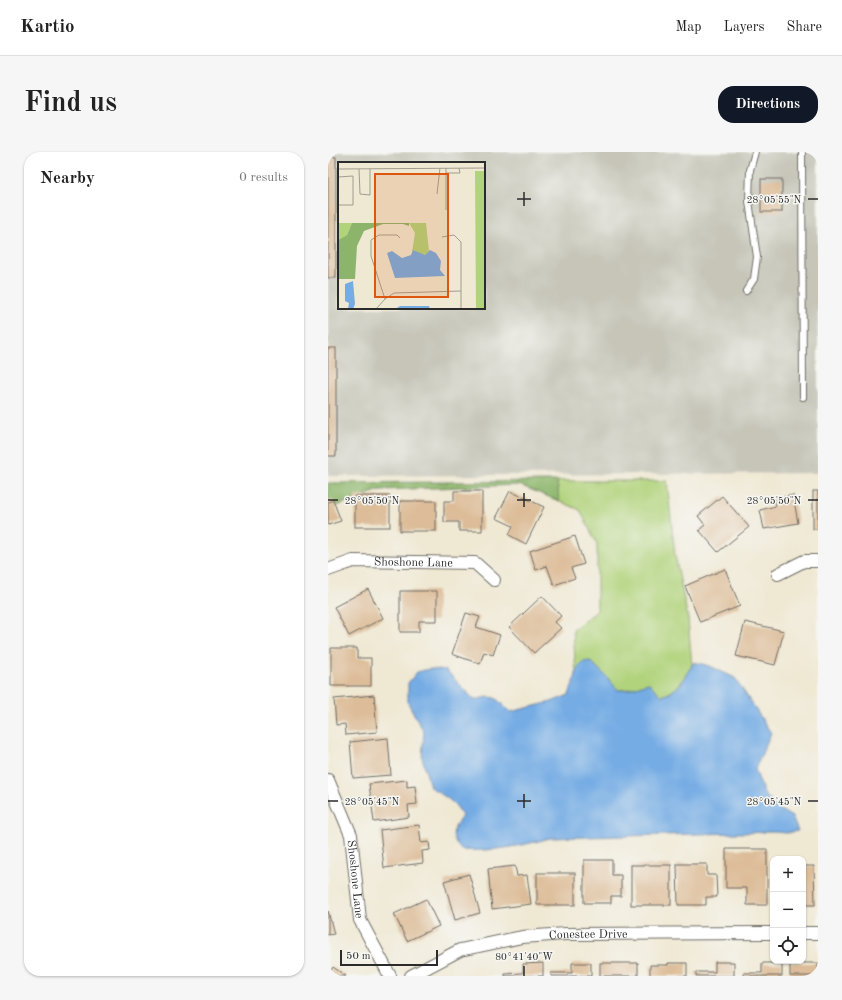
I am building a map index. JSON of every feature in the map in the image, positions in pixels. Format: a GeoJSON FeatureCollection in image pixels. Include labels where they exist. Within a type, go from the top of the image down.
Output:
{"type":"FeatureCollection","features":[{"type":"Feature","properties":{"kind":"street","name":"Shoshone Lane"},"geometry":{"type":"LineString","coordinates":[[328,570],[353,561],[475,563],[494,580]]}},
{"type":"Feature","properties":{"kind":"street"},"geometry":{"type":"LineString","coordinates":[[778,574],[804,561],[818,561]]}},
{"type":"Feature","properties":{"kind":"street","name":"Shoshone Lane"},"geometry":{"type":"LineString","coordinates":[[328,780],[351,835],[360,920],[390,976]]}},
{"type":"Feature","properties":{"kind":"street","name":"Conestee Drive"},"geometry":{"type":"LineString","coordinates":[[411,976],[460,950],[522,937],[566,934],[770,933]]}},
{"type":"Feature","properties":{"kind":"street"},"geometry":{"type":"LineString","coordinates":[[806,933],[818,933]]}},
{"type":"Feature","properties":{"kind":"lane"},"geometry":{"type":"LineString","coordinates":[[746,291],[754,279],[757,257],[749,201],[750,170],[755,152]]}},
{"type":"Feature","properties":{"kind":"lane"},"geometry":{"type":"LineString","coordinates":[[802,152],[803,397]]}},
{"type":"Feature","properties":{"kind":"shaded area"},"geometry":{"type":"Polygon","coordinates":[[[328,152],[818,152],[818,473],[328,476],[328,152]]]}},
{"type":"Feature","properties":{"kind":"green space"},"geometry":{"type":"Polygon","coordinates":[[[557,481],[667,481],[675,555],[688,619],[692,666],[680,684],[667,694],[661,696],[649,683],[626,690],[618,690],[590,661],[579,666],[576,675],[573,629],[597,611],[597,544],[580,510],[559,501],[557,481]]]}},
{"type":"Feature","properties":{"kind":"green space"},"geometry":{"type":"Polygon","coordinates":[[[557,481],[559,501],[519,485],[380,490],[328,509],[328,483],[557,481]]]}},
{"type":"Feature","properties":{"kind":"water"},"geometry":{"type":"Polygon","coordinates":[[[590,661],[618,690],[626,690],[649,683],[662,696],[670,693],[681,684],[694,662],[710,666],[735,678],[771,733],[755,769],[764,794],[779,809],[792,817],[798,831],[787,833],[774,832],[550,838],[506,848],[461,850],[457,845],[453,833],[462,816],[460,811],[453,803],[430,787],[422,757],[424,732],[408,703],[408,683],[417,672],[429,669],[446,670],[474,700],[487,697],[495,698],[510,712],[551,702],[569,695],[579,666],[582,662],[590,661]]]}},
{"type":"Feature","properties":{"kind":"building"},"geometry":{"type":"Polygon","coordinates":[[[328,157],[336,157],[336,278],[328,278],[328,157]]]}},
{"type":"Feature","properties":{"kind":"building"},"geometry":{"type":"Polygon","coordinates":[[[761,179],[782,179],[782,212],[761,212],[761,179]]]}},
{"type":"Feature","properties":{"kind":"building"},"geometry":{"type":"Polygon","coordinates":[[[328,348],[336,348],[336,456],[328,456],[328,348]]]}},
{"type":"Feature","properties":{"kind":"building"},"geometry":{"type":"Polygon","coordinates":[[[454,491],[482,491],[482,531],[459,531],[459,522],[444,522],[444,501],[454,501],[454,491]]]}},
{"type":"Feature","properties":{"kind":"building"},"geometry":{"type":"Polygon","coordinates":[[[510,491],[544,507],[526,544],[509,535],[513,526],[496,518],[510,491]]]}},
{"type":"Feature","properties":{"kind":"building"},"geometry":{"type":"Polygon","coordinates":[[[813,491],[818,491],[818,529],[813,529],[813,491]]]}},
{"type":"Feature","properties":{"kind":"building"},"geometry":{"type":"Polygon","coordinates":[[[793,495],[798,523],[764,529],[760,510],[776,506],[774,499],[793,495]]]}},
{"type":"Feature","properties":{"kind":"building"},"geometry":{"type":"Polygon","coordinates":[[[355,496],[390,496],[390,527],[355,527],[355,496]]]}},
{"type":"Feature","properties":{"kind":"building"},"geometry":{"type":"Polygon","coordinates":[[[722,496],[749,527],[718,552],[699,530],[705,525],[698,516],[722,496]]]}},
{"type":"Feature","properties":{"kind":"building"},"geometry":{"type":"Polygon","coordinates":[[[333,500],[341,521],[328,525],[328,502],[333,500]]]}},
{"type":"Feature","properties":{"kind":"building"},"geometry":{"type":"Polygon","coordinates":[[[400,501],[436,501],[436,531],[400,531],[400,501]]]}},
{"type":"Feature","properties":{"kind":"building"},"geometry":{"type":"Polygon","coordinates":[[[575,536],[584,564],[571,568],[575,578],[554,585],[547,566],[536,570],[530,551],[575,536]]]}},
{"type":"Feature","properties":{"kind":"building"},"geometry":{"type":"Polygon","coordinates":[[[725,569],[740,606],[700,622],[685,586],[725,569]]]}},
{"type":"Feature","properties":{"kind":"building"},"geometry":{"type":"Polygon","coordinates":[[[368,589],[383,618],[349,636],[334,607],[368,589]]]}},
{"type":"Feature","properties":{"kind":"building"},"geometry":{"type":"Polygon","coordinates":[[[400,591],[437,591],[437,621],[419,621],[419,632],[400,632],[400,591]]]}},
{"type":"Feature","properties":{"kind":"building"},"geometry":{"type":"Polygon","coordinates":[[[542,596],[561,616],[555,622],[561,628],[534,653],[509,627],[542,596]]]}},
{"type":"Feature","properties":{"kind":"building"},"geometry":{"type":"Polygon","coordinates":[[[466,613],[480,617],[476,627],[500,635],[493,655],[484,652],[480,664],[452,654],[466,613]]]}},
{"type":"Feature","properties":{"kind":"building"},"geometry":{"type":"Polygon","coordinates":[[[745,622],[784,631],[775,665],[736,656],[745,622]]]}},
{"type":"Feature","properties":{"kind":"building"},"geometry":{"type":"Polygon","coordinates":[[[331,648],[357,648],[357,658],[371,658],[371,686],[331,686],[331,648]]]}},
{"type":"Feature","properties":{"kind":"building"},"geometry":{"type":"Polygon","coordinates":[[[374,695],[377,732],[346,735],[345,724],[336,725],[334,699],[374,695]]]}},
{"type":"Feature","properties":{"kind":"building"},"geometry":{"type":"Polygon","coordinates":[[[388,738],[391,775],[353,778],[350,742],[388,738]]]}},
{"type":"Feature","properties":{"kind":"building"},"geometry":{"type":"Polygon","coordinates":[[[407,780],[407,787],[415,786],[417,804],[408,805],[409,817],[374,822],[369,784],[407,780]]]}},
{"type":"Feature","properties":{"kind":"building"},"geometry":{"type":"Polygon","coordinates":[[[419,825],[421,843],[429,842],[430,850],[422,851],[423,863],[384,868],[380,830],[419,825]]]}},
{"type":"Feature","properties":{"kind":"building"},"geometry":{"type":"Polygon","coordinates":[[[726,849],[767,849],[767,905],[747,905],[747,888],[726,888],[726,849]]]}},
{"type":"Feature","properties":{"kind":"building"},"geometry":{"type":"Polygon","coordinates":[[[584,860],[612,860],[612,875],[621,875],[621,896],[611,896],[611,903],[584,903],[584,860]]]}},
{"type":"Feature","properties":{"kind":"building"},"geometry":{"type":"Polygon","coordinates":[[[677,864],[707,864],[707,875],[716,875],[717,897],[706,897],[706,905],[678,905],[677,864]]]}},
{"type":"Feature","properties":{"kind":"building"},"geometry":{"type":"Polygon","coordinates":[[[631,865],[671,865],[671,905],[631,905],[631,865]]]}},
{"type":"Feature","properties":{"kind":"building"},"geometry":{"type":"Polygon","coordinates":[[[515,866],[517,876],[527,875],[531,904],[492,909],[488,869],[515,866]]]}},
{"type":"Feature","properties":{"kind":"building"},"geometry":{"type":"Polygon","coordinates":[[[806,866],[814,866],[815,905],[806,905],[806,866]]]}},
{"type":"Feature","properties":{"kind":"building"},"geometry":{"type":"Polygon","coordinates":[[[537,873],[575,873],[575,905],[537,905],[537,873]]]}},
{"type":"Feature","properties":{"kind":"building"},"geometry":{"type":"Polygon","coordinates":[[[469,874],[480,913],[455,920],[444,881],[469,874]]]}},
{"type":"Feature","properties":{"kind":"building"},"geometry":{"type":"Polygon","coordinates":[[[426,899],[439,926],[407,941],[394,914],[426,899]]]}},
{"type":"Feature","properties":{"kind":"building"},"geometry":{"type":"Polygon","coordinates":[[[328,911],[334,934],[328,935],[328,911]]]}},
{"type":"Feature","properties":{"kind":"building"},"geometry":{"type":"Polygon","coordinates":[[[715,962],[734,962],[734,976],[696,976],[696,972],[715,972],[715,962]]]}},
{"type":"Feature","properties":{"kind":"building"},"geometry":{"type":"Polygon","coordinates":[[[543,963],[543,976],[505,976],[505,974],[523,973],[523,964],[543,963]]]}},
{"type":"Feature","properties":{"kind":"building"},"geometry":{"type":"Polygon","coordinates":[[[572,963],[591,963],[591,976],[551,976],[551,973],[572,973],[572,963]]]}},
{"type":"Feature","properties":{"kind":"building"},"geometry":{"type":"Polygon","coordinates":[[[600,963],[638,963],[638,976],[600,976],[600,963]]]}},
{"type":"Feature","properties":{"kind":"building"},"geometry":{"type":"Polygon","coordinates":[[[668,963],[687,963],[687,976],[650,976],[650,965],[668,965],[668,963]]]}},
{"type":"Feature","properties":{"kind":"building"},"geometry":{"type":"Polygon","coordinates":[[[762,963],[782,964],[782,976],[744,976],[744,973],[762,973],[762,963]]]}},
{"type":"Feature","properties":{"kind":"building"},"geometry":{"type":"Polygon","coordinates":[[[818,963],[818,976],[790,976],[790,964],[818,963]]]}},
{"type":"Feature","properties":{"kind":"building"},"geometry":{"type":"Polygon","coordinates":[[[333,967],[346,976],[328,976],[333,967]]]}}]}
